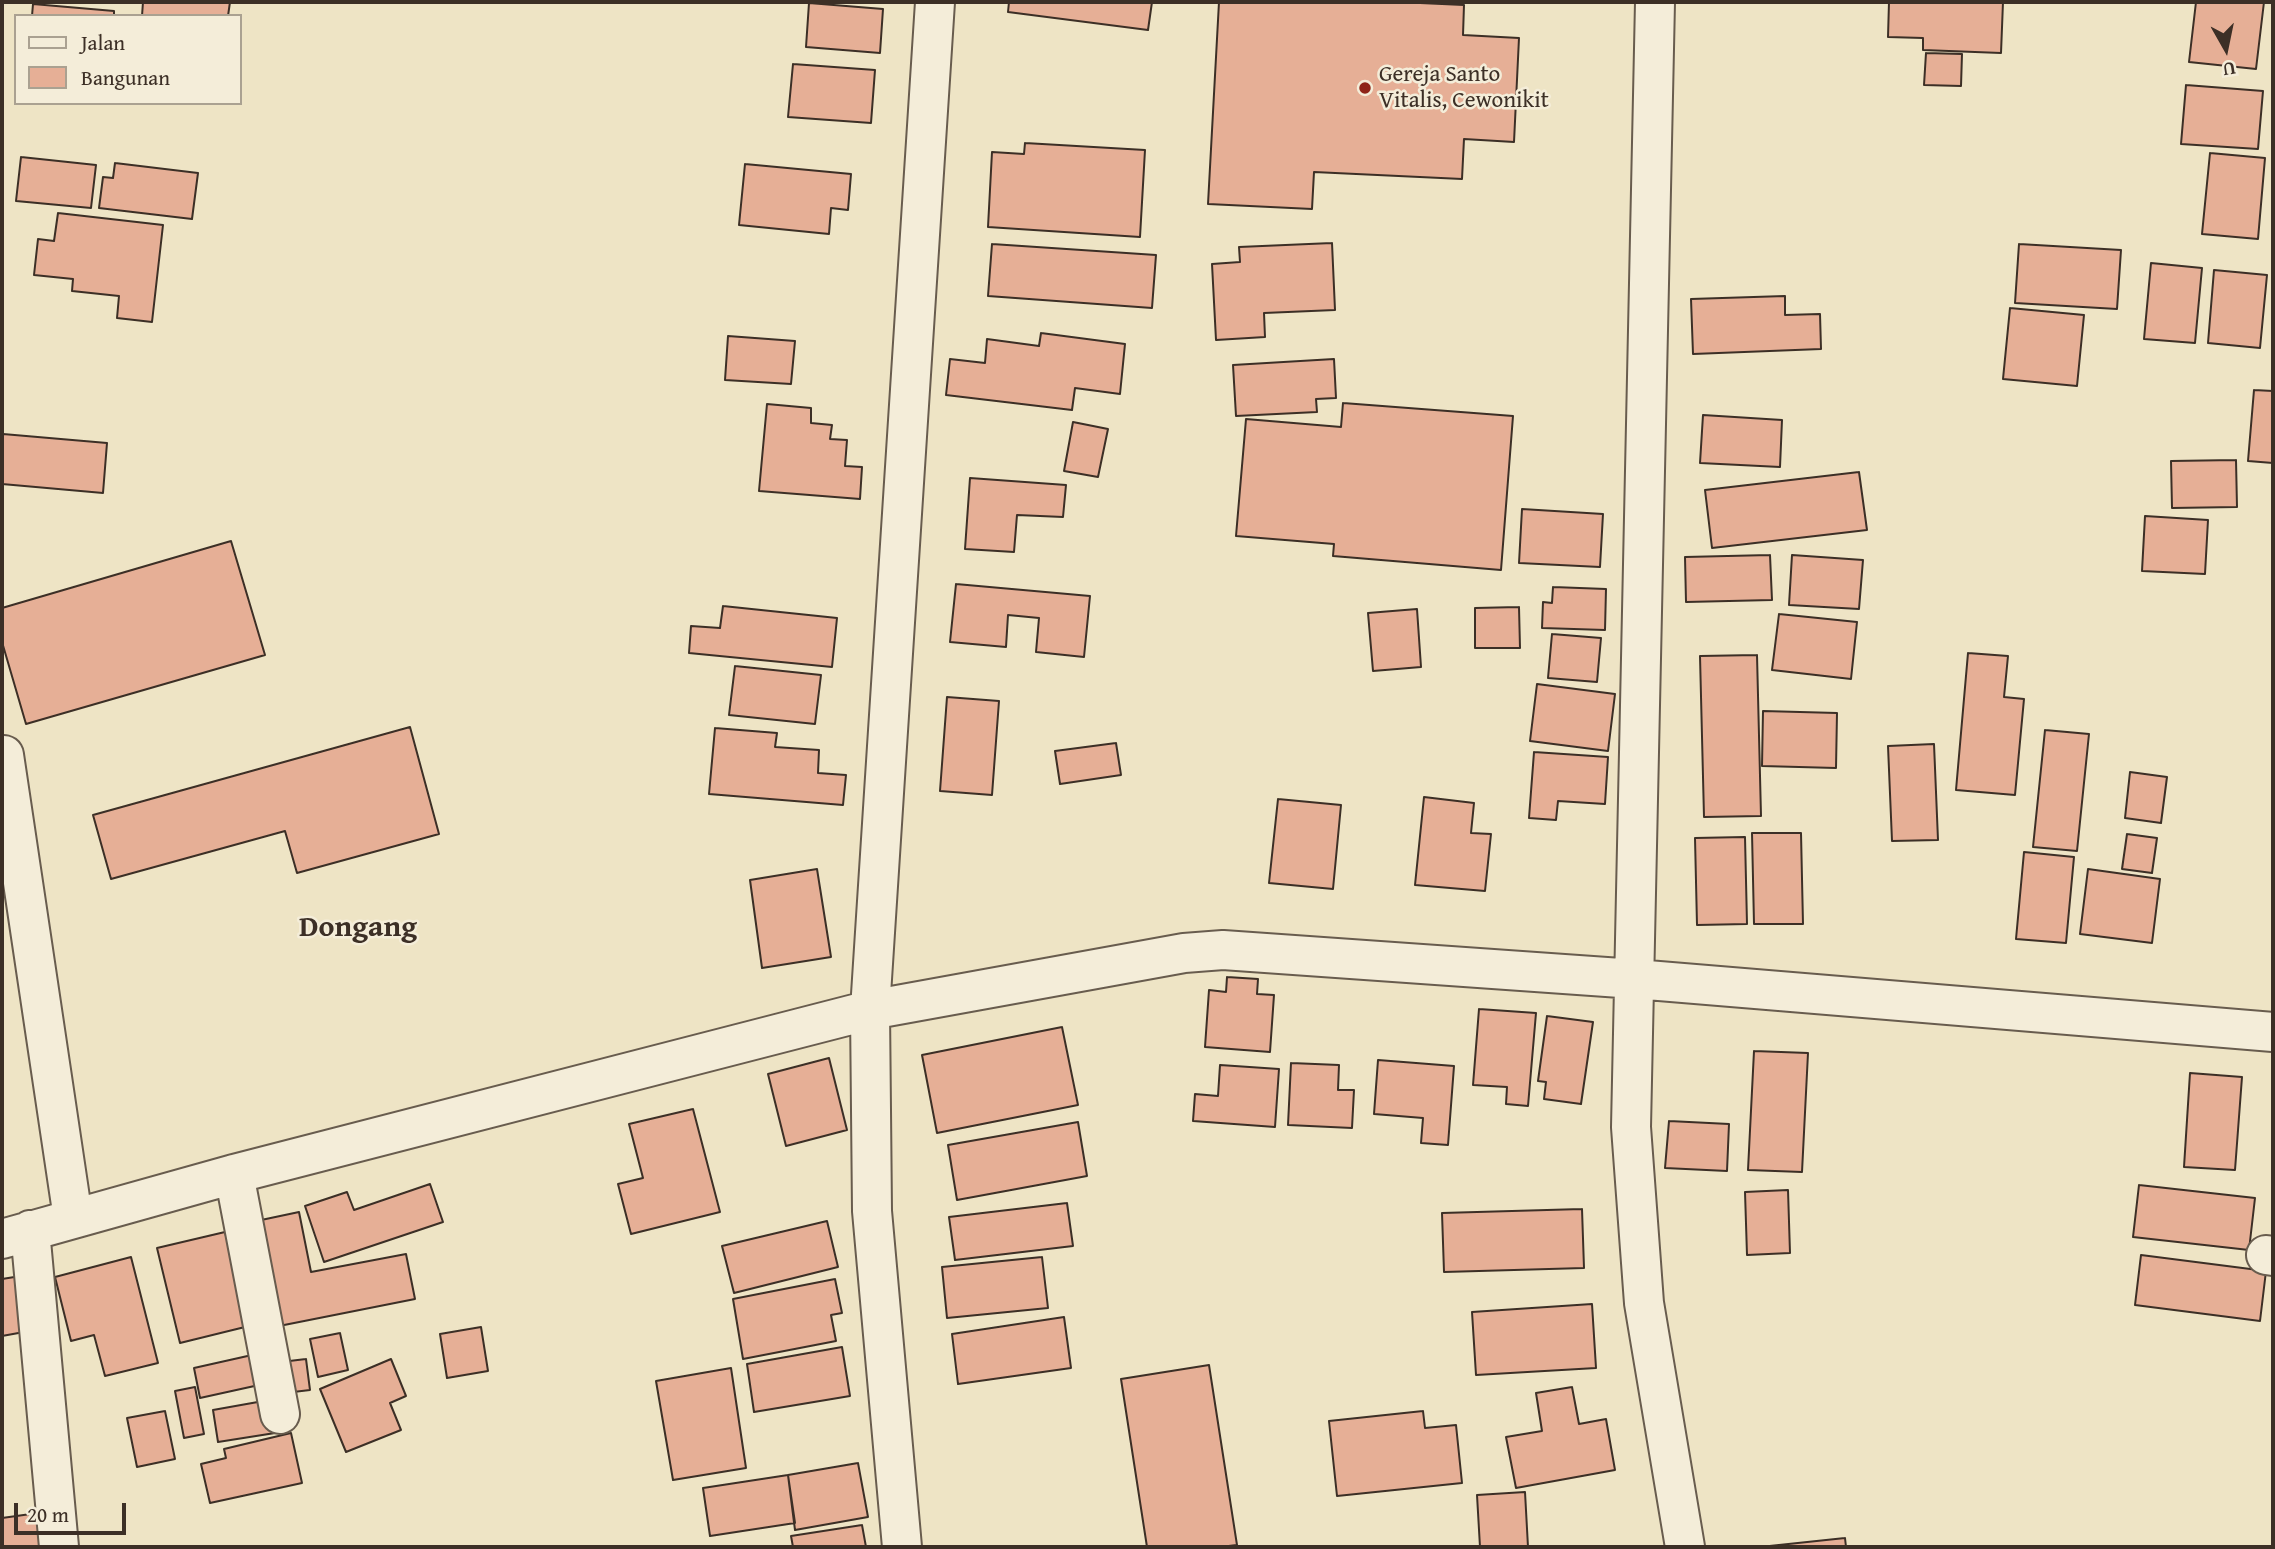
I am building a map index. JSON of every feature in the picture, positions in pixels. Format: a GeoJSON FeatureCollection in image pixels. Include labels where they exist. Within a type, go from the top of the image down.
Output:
{"type":"FeatureCollection","features":[{"type":"Feature","properties":{"kind":"street"},"geometry":{"type":"LineString","coordinates":[[902,1547],[872,1211],[870,1010],[935,2]]}},
{"type":"Feature","properties":{"kind":"street"},"geometry":{"type":"LineString","coordinates":[[1655,2],[1631,1127],[1644,1303],[1685,1547]]}},
{"type":"Feature","properties":{"kind":"street"},"geometry":{"type":"LineString","coordinates":[[4,755],[73,1217]]}},
{"type":"Feature","properties":{"kind":"street"},"geometry":{"type":"LineString","coordinates":[[59,1547],[16,1234],[234,1174],[870,1010],[1184,953],[1223,950],[1635,979],[2273,1032]]}},
{"type":"Feature","properties":{"kind":"street"},"geometry":{"type":"LineString","coordinates":[[234,1174],[280,1414]]}},
{"type":"Feature","properties":{"kind":"building"},"geometry":{"type":"Polygon","coordinates":[[[143,2],[230,2],[228,14],[142,14],[143,2]]]}},
{"type":"Feature","properties":{"kind":"building"},"geometry":{"type":"Polygon","coordinates":[[[1009,2],[1152,2],[1148,30],[1008,12],[1009,2]]]}},
{"type":"Feature","properties":{"kind":"building","name":"Gereja Santo Vitalis, Cewonikit"},"geometry":{"type":"Polygon","coordinates":[[[1219,2],[1398,2],[1464,5],[1463,35],[1519,38],[1514,142],[1464,139],[1462,179],[1314,172],[1312,209],[1208,204],[1219,2]]]}},
{"type":"Feature","properties":{"kind":"building"},"geometry":{"type":"Polygon","coordinates":[[[1889,2],[2003,2],[2001,53],[1923,50],[1923,38],[1888,37],[1889,2]]]}},
{"type":"Feature","properties":{"kind":"building"},"geometry":{"type":"Polygon","coordinates":[[[2196,2],[2264,2],[2256,69],[2189,62],[2196,2]]]}},
{"type":"Feature","properties":{"kind":"building"},"geometry":{"type":"Polygon","coordinates":[[[809,3],[883,9],[880,53],[806,47],[809,3]]]}},
{"type":"Feature","properties":{"kind":"building"},"geometry":{"type":"Polygon","coordinates":[[[33,4],[114,11],[114,14],[32,14],[33,4]]]}},
{"type":"Feature","properties":{"kind":"building"},"geometry":{"type":"Polygon","coordinates":[[[1926,53],[1962,54],[1961,86],[1924,85],[1926,53]]]}},
{"type":"Feature","properties":{"kind":"building"},"geometry":{"type":"Polygon","coordinates":[[[793,64],[875,70],[871,123],[788,117],[793,64]]]}},
{"type":"Feature","properties":{"kind":"building"},"geometry":{"type":"Polygon","coordinates":[[[2186,85],[2263,91],[2258,149],[2181,144],[2186,85]]]}},
{"type":"Feature","properties":{"kind":"building"},"geometry":{"type":"Polygon","coordinates":[[[1025,143],[1145,150],[1140,237],[988,227],[992,152],[1024,154],[1025,143]]]}},
{"type":"Feature","properties":{"kind":"building"},"geometry":{"type":"Polygon","coordinates":[[[2210,153],[2265,158],[2258,239],[2202,234],[2210,153]]]}},
{"type":"Feature","properties":{"kind":"building"},"geometry":{"type":"Polygon","coordinates":[[[21,157],[96,165],[91,208],[16,201],[21,157]]]}},
{"type":"Feature","properties":{"kind":"building"},"geometry":{"type":"Polygon","coordinates":[[[115,163],[198,173],[192,219],[99,208],[103,177],[113,178],[115,163]]]}},
{"type":"Feature","properties":{"kind":"building"},"geometry":{"type":"Polygon","coordinates":[[[745,164],[851,174],[848,210],[831,208],[829,234],[739,225],[745,164]]]}},
{"type":"Feature","properties":{"kind":"building"},"geometry":{"type":"Polygon","coordinates":[[[58,213],[163,225],[152,322],[117,318],[119,296],[72,291],[73,279],[34,275],[38,239],[54,241],[58,213]]]}},
{"type":"Feature","properties":{"kind":"building"},"geometry":{"type":"Polygon","coordinates":[[[1332,243],[1335,310],[1264,313],[1265,337],[1216,340],[1212,264],[1240,262],[1239,247],[1332,243]]]}},
{"type":"Feature","properties":{"kind":"building"},"geometry":{"type":"Polygon","coordinates":[[[992,244],[1156,255],[1152,308],[988,296],[992,244]]]}},
{"type":"Feature","properties":{"kind":"building"},"geometry":{"type":"Polygon","coordinates":[[[2019,244],[2121,250],[2117,309],[2015,303],[2019,244]]]}},
{"type":"Feature","properties":{"kind":"building"},"geometry":{"type":"Polygon","coordinates":[[[2151,263],[2202,268],[2195,343],[2144,339],[2151,263]]]}},
{"type":"Feature","properties":{"kind":"building"},"geometry":{"type":"Polygon","coordinates":[[[2214,270],[2267,275],[2260,348],[2208,343],[2214,270]]]}},
{"type":"Feature","properties":{"kind":"building"},"geometry":{"type":"Polygon","coordinates":[[[1785,296],[1785,315],[1820,314],[1821,349],[1693,354],[1691,299],[1785,296]]]}},
{"type":"Feature","properties":{"kind":"building"},"geometry":{"type":"Polygon","coordinates":[[[2010,308],[2084,315],[2077,386],[2003,379],[2010,308]]]}},
{"type":"Feature","properties":{"kind":"building"},"geometry":{"type":"Polygon","coordinates":[[[1041,333],[1125,344],[1120,394],[1075,388],[1072,410],[946,395],[950,359],[985,363],[987,339],[1039,346],[1041,333]]]}},
{"type":"Feature","properties":{"kind":"building"},"geometry":{"type":"Polygon","coordinates":[[[728,336],[795,341],[791,384],[725,380],[728,336]]]}},
{"type":"Feature","properties":{"kind":"building"},"geometry":{"type":"Polygon","coordinates":[[[1334,359],[1336,398],[1316,399],[1317,412],[1236,416],[1233,365],[1334,359]]]}},
{"type":"Feature","properties":{"kind":"building"},"geometry":{"type":"Polygon","coordinates":[[[2254,390],[2273,391],[2273,463],[2248,461],[2254,390]]]}},
{"type":"Feature","properties":{"kind":"building"},"geometry":{"type":"Polygon","coordinates":[[[1343,403],[1513,416],[1501,570],[1333,556],[1334,544],[1236,536],[1246,419],[1341,427],[1343,403]]]}},
{"type":"Feature","properties":{"kind":"building"},"geometry":{"type":"Polygon","coordinates":[[[767,404],[811,408],[811,423],[832,425],[830,439],[847,440],[845,466],[862,467],[860,499],[759,491],[767,404]]]}},
{"type":"Feature","properties":{"kind":"building"},"geometry":{"type":"Polygon","coordinates":[[[1703,415],[1782,420],[1780,467],[1700,463],[1703,415]]]}},
{"type":"Feature","properties":{"kind":"building"},"geometry":{"type":"Polygon","coordinates":[[[1073,422],[1108,429],[1098,477],[1064,471],[1073,422]]]}},
{"type":"Feature","properties":{"kind":"building"},"geometry":{"type":"Polygon","coordinates":[[[3,434],[107,443],[103,493],[2,484],[3,434]]]}},
{"type":"Feature","properties":{"kind":"building"},"geometry":{"type":"Polygon","coordinates":[[[2236,460],[2237,507],[2172,508],[2171,461],[2236,460]]]}},
{"type":"Feature","properties":{"kind":"building"},"geometry":{"type":"Polygon","coordinates":[[[1859,472],[1867,530],[1712,548],[1705,490],[1859,472]]]}},
{"type":"Feature","properties":{"kind":"building"},"geometry":{"type":"Polygon","coordinates":[[[970,478],[1066,485],[1063,517],[1017,515],[1014,552],[965,549],[970,478]]]}},
{"type":"Feature","properties":{"kind":"building"},"geometry":{"type":"Polygon","coordinates":[[[1522,509],[1603,514],[1600,567],[1519,563],[1522,509]]]}},
{"type":"Feature","properties":{"kind":"building"},"geometry":{"type":"Polygon","coordinates":[[[2145,516],[2208,520],[2205,574],[2142,571],[2145,516]]]}},
{"type":"Feature","properties":{"kind":"building"},"geometry":{"type":"Polygon","coordinates":[[[231,541],[265,655],[26,724],[2,642],[2,608],[231,541]]]}},
{"type":"Feature","properties":{"kind":"building"},"geometry":{"type":"Polygon","coordinates":[[[1770,555],[1772,600],[1686,602],[1685,557],[1770,555]]]}},
{"type":"Feature","properties":{"kind":"building"},"geometry":{"type":"Polygon","coordinates":[[[1792,555],[1863,560],[1859,609],[1789,605],[1792,555]]]}},
{"type":"Feature","properties":{"kind":"building"},"geometry":{"type":"Polygon","coordinates":[[[956,584],[1090,596],[1084,657],[1036,652],[1039,618],[1008,615],[1006,647],[950,642],[956,584]]]}},
{"type":"Feature","properties":{"kind":"building"},"geometry":{"type":"Polygon","coordinates":[[[1553,587],[1606,589],[1605,630],[1542,628],[1543,602],[1552,603],[1553,587]]]}},
{"type":"Feature","properties":{"kind":"building"},"geometry":{"type":"Polygon","coordinates":[[[723,606],[837,618],[832,667],[689,653],[691,626],[720,628],[723,606]]]}},
{"type":"Feature","properties":{"kind":"building"},"geometry":{"type":"Polygon","coordinates":[[[1519,607],[1520,648],[1475,648],[1475,608],[1519,607]]]}},
{"type":"Feature","properties":{"kind":"building"},"geometry":{"type":"Polygon","coordinates":[[[1417,609],[1421,667],[1373,671],[1368,613],[1417,609]]]}},
{"type":"Feature","properties":{"kind":"building"},"geometry":{"type":"Polygon","coordinates":[[[1779,614],[1857,622],[1851,679],[1772,670],[1779,614]]]}},
{"type":"Feature","properties":{"kind":"building"},"geometry":{"type":"Polygon","coordinates":[[[1552,634],[1601,638],[1597,682],[1548,678],[1552,634]]]}},
{"type":"Feature","properties":{"kind":"building"},"geometry":{"type":"Polygon","coordinates":[[[1968,653],[2008,656],[2004,697],[2024,699],[2015,795],[1956,790],[1968,653]]]}},
{"type":"Feature","properties":{"kind":"building"},"geometry":{"type":"Polygon","coordinates":[[[1757,655],[1761,816],[1704,817],[1700,656],[1757,655]]]}},
{"type":"Feature","properties":{"kind":"building"},"geometry":{"type":"Polygon","coordinates":[[[735,666],[821,675],[815,724],[729,715],[735,666]]]}},
{"type":"Feature","properties":{"kind":"building"},"geometry":{"type":"Polygon","coordinates":[[[1537,684],[1615,694],[1608,751],[1530,741],[1537,684]]]}},
{"type":"Feature","properties":{"kind":"building"},"geometry":{"type":"Polygon","coordinates":[[[947,697],[999,701],[992,795],[940,791],[947,697]]]}},
{"type":"Feature","properties":{"kind":"building"},"geometry":{"type":"Polygon","coordinates":[[[1763,711],[1837,713],[1836,768],[1762,766],[1763,711]]]}},
{"type":"Feature","properties":{"kind":"building"},"geometry":{"type":"Polygon","coordinates":[[[410,727],[439,834],[297,873],[285,831],[111,879],[93,815],[410,727]]]}},
{"type":"Feature","properties":{"kind":"building"},"geometry":{"type":"Polygon","coordinates":[[[715,728],[777,733],[775,747],[819,750],[818,773],[846,775],[843,805],[709,794],[715,728]]]}},
{"type":"Feature","properties":{"kind":"building"},"geometry":{"type":"Polygon","coordinates":[[[2045,730],[2089,734],[2077,851],[2033,847],[2045,730]]]}},
{"type":"Feature","properties":{"kind":"building"},"geometry":{"type":"Polygon","coordinates":[[[1116,743],[1121,775],[1060,784],[1055,751],[1116,743]]]}},
{"type":"Feature","properties":{"kind":"building"},"geometry":{"type":"Polygon","coordinates":[[[1934,744],[1938,840],[1892,841],[1888,746],[1934,744]]]}},
{"type":"Feature","properties":{"kind":"building"},"geometry":{"type":"Polygon","coordinates":[[[1534,752],[1608,757],[1605,804],[1558,801],[1556,820],[1529,818],[1534,752]]]}},
{"type":"Feature","properties":{"kind":"building"},"geometry":{"type":"Polygon","coordinates":[[[2130,772],[2167,777],[2161,823],[2125,818],[2130,772]]]}},
{"type":"Feature","properties":{"kind":"building"},"geometry":{"type":"Polygon","coordinates":[[[1424,797],[1474,803],[1471,833],[1491,834],[1485,891],[1415,885],[1424,797]]]}},
{"type":"Feature","properties":{"kind":"building"},"geometry":{"type":"Polygon","coordinates":[[[1278,799],[1341,805],[1333,889],[1269,883],[1278,799]]]}},
{"type":"Feature","properties":{"kind":"building"},"geometry":{"type":"Polygon","coordinates":[[[1752,833],[1801,833],[1803,924],[1754,924],[1752,833]]]}},
{"type":"Feature","properties":{"kind":"building"},"geometry":{"type":"Polygon","coordinates":[[[2127,834],[2157,838],[2152,873],[2122,869],[2127,834]]]}},
{"type":"Feature","properties":{"kind":"building"},"geometry":{"type":"Polygon","coordinates":[[[1745,837],[1747,924],[1697,925],[1695,838],[1745,837]]]}},
{"type":"Feature","properties":{"kind":"building"},"geometry":{"type":"Polygon","coordinates":[[[2024,852],[2074,857],[2066,943],[2016,939],[2024,852]]]}},
{"type":"Feature","properties":{"kind":"building"},"geometry":{"type":"Polygon","coordinates":[[[817,869],[831,957],[762,968],[750,880],[817,869]]]}},
{"type":"Feature","properties":{"kind":"building"},"geometry":{"type":"Polygon","coordinates":[[[2088,869],[2160,879],[2152,943],[2080,934],[2088,869]]]}},
{"type":"Feature","properties":{"kind":"building"},"geometry":{"type":"Polygon","coordinates":[[[1227,977],[1258,979],[1257,994],[1274,995],[1270,1052],[1205,1047],[1209,990],[1226,992],[1227,977]]]}},
{"type":"Feature","properties":{"kind":"building"},"geometry":{"type":"Polygon","coordinates":[[[1479,1009],[1536,1013],[1528,1106],[1506,1104],[1507,1087],[1473,1085],[1479,1009]]]}},
{"type":"Feature","properties":{"kind":"building"},"geometry":{"type":"Polygon","coordinates":[[[1547,1016],[1593,1022],[1581,1104],[1544,1099],[1546,1082],[1538,1081],[1547,1016]]]}},
{"type":"Feature","properties":{"kind":"building"},"geometry":{"type":"Polygon","coordinates":[[[1062,1027],[1078,1105],[937,1133],[922,1055],[1062,1027]]]}},
{"type":"Feature","properties":{"kind":"building"},"geometry":{"type":"Polygon","coordinates":[[[1754,1051],[1808,1053],[1802,1172],[1748,1170],[1754,1051]]]}},
{"type":"Feature","properties":{"kind":"building"},"geometry":{"type":"Polygon","coordinates":[[[829,1058],[847,1130],[786,1146],[768,1074],[829,1058]]]}},
{"type":"Feature","properties":{"kind":"building"},"geometry":{"type":"Polygon","coordinates":[[[1378,1060],[1454,1066],[1448,1145],[1421,1143],[1423,1118],[1374,1114],[1378,1060]]]}},
{"type":"Feature","properties":{"kind":"building"},"geometry":{"type":"Polygon","coordinates":[[[1291,1063],[1339,1065],[1338,1090],[1354,1090],[1352,1128],[1288,1125],[1291,1063]]]}},
{"type":"Feature","properties":{"kind":"building"},"geometry":{"type":"Polygon","coordinates":[[[1220,1065],[1279,1069],[1275,1127],[1193,1121],[1195,1094],[1218,1096],[1220,1065]]]}},
{"type":"Feature","properties":{"kind":"building"},"geometry":{"type":"Polygon","coordinates":[[[2190,1073],[2242,1077],[2235,1170],[2184,1167],[2190,1073]]]}},
{"type":"Feature","properties":{"kind":"building"},"geometry":{"type":"Polygon","coordinates":[[[693,1109],[720,1212],[631,1234],[618,1184],[643,1178],[629,1124],[693,1109]]]}},
{"type":"Feature","properties":{"kind":"building"},"geometry":{"type":"Polygon","coordinates":[[[1669,1121],[1729,1124],[1727,1171],[1665,1168],[1669,1121]]]}},
{"type":"Feature","properties":{"kind":"building"},"geometry":{"type":"Polygon","coordinates":[[[1078,1122],[1087,1176],[957,1200],[948,1145],[1078,1122]]]}},
{"type":"Feature","properties":{"kind":"building"},"geometry":{"type":"Polygon","coordinates":[[[430,1184],[443,1222],[324,1262],[305,1206],[347,1192],[354,1210],[430,1184]]]}},
{"type":"Feature","properties":{"kind":"building"},"geometry":{"type":"Polygon","coordinates":[[[2139,1185],[2255,1198],[2249,1250],[2133,1237],[2139,1185]]]}},
{"type":"Feature","properties":{"kind":"building"},"geometry":{"type":"Polygon","coordinates":[[[1788,1190],[1790,1253],[1747,1255],[1745,1192],[1788,1190]]]}},
{"type":"Feature","properties":{"kind":"building"},"geometry":{"type":"Polygon","coordinates":[[[1067,1203],[1073,1246],[955,1260],[949,1217],[1067,1203]]]}},
{"type":"Feature","properties":{"kind":"building"},"geometry":{"type":"Polygon","coordinates":[[[1582,1209],[1584,1268],[1444,1272],[1442,1213],[1582,1209]]]}},
{"type":"Feature","properties":{"kind":"building"},"geometry":{"type":"Polygon","coordinates":[[[299,1212],[311,1272],[406,1254],[415,1299],[269,1328],[247,1223],[299,1212]]]}},
{"type":"Feature","properties":{"kind":"building"},"geometry":{"type":"Polygon","coordinates":[[[827,1221],[838,1267],[734,1293],[722,1246],[827,1221]]]}},
{"type":"Feature","properties":{"kind":"building"},"geometry":{"type":"Polygon","coordinates":[[[225,1232],[249,1326],[180,1343],[157,1248],[225,1232]]]}},
{"type":"Feature","properties":{"kind":"building"},"geometry":{"type":"Polygon","coordinates":[[[2141,1255],[2266,1271],[2260,1321],[2135,1305],[2141,1255]]]}},
{"type":"Feature","properties":{"kind":"building"},"geometry":{"type":"Polygon","coordinates":[[[131,1257],[158,1363],[105,1376],[94,1335],[71,1341],[55,1277],[131,1257]]]}},
{"type":"Feature","properties":{"kind":"building"},"geometry":{"type":"Polygon","coordinates":[[[1042,1257],[1048,1308],[947,1318],[942,1267],[1042,1257]]]}},
{"type":"Feature","properties":{"kind":"building"},"geometry":{"type":"Polygon","coordinates":[[[27,1275],[35,1330],[2,1336],[2,1279],[27,1275]]]}},
{"type":"Feature","properties":{"kind":"building"},"geometry":{"type":"Polygon","coordinates":[[[835,1279],[842,1313],[831,1315],[836,1341],[743,1359],[733,1299],[835,1279]]]}},
{"type":"Feature","properties":{"kind":"building"},"geometry":{"type":"Polygon","coordinates":[[[1592,1304],[1596,1368],[1476,1375],[1472,1312],[1592,1304]]]}},
{"type":"Feature","properties":{"kind":"building"},"geometry":{"type":"Polygon","coordinates":[[[1064,1317],[1071,1368],[958,1384],[952,1334],[1064,1317]]]}},
{"type":"Feature","properties":{"kind":"building"},"geometry":{"type":"Polygon","coordinates":[[[481,1327],[488,1371],[447,1378],[440,1334],[481,1327]]]}},
{"type":"Feature","properties":{"kind":"building"},"geometry":{"type":"Polygon","coordinates":[[[340,1333],[348,1370],[318,1377],[310,1339],[340,1333]]]}},
{"type":"Feature","properties":{"kind":"building"},"geometry":{"type":"Polygon","coordinates":[[[842,1347],[850,1396],[754,1412],[747,1364],[842,1347]]]}},
{"type":"Feature","properties":{"kind":"building"},"geometry":{"type":"Polygon","coordinates":[[[252,1355],[259,1385],[200,1398],[194,1368],[252,1355]]]}},
{"type":"Feature","properties":{"kind":"building"},"geometry":{"type":"Polygon","coordinates":[[[306,1359],[310,1390],[285,1393],[281,1362],[306,1359]]]}},
{"type":"Feature","properties":{"kind":"building"},"geometry":{"type":"Polygon","coordinates":[[[391,1359],[406,1396],[390,1403],[401,1430],[346,1452],[320,1389],[391,1359]]]}},
{"type":"Feature","properties":{"kind":"building"},"geometry":{"type":"Polygon","coordinates":[[[1209,1365],[1237,1545],[1147,1547],[1121,1379],[1209,1365]]]}},
{"type":"Feature","properties":{"kind":"building"},"geometry":{"type":"Polygon","coordinates":[[[731,1368],[746,1468],[673,1480],[656,1381],[731,1368]]]}},
{"type":"Feature","properties":{"kind":"building"},"geometry":{"type":"Polygon","coordinates":[[[195,1387],[204,1434],[184,1438],[175,1391],[195,1387]]]}},
{"type":"Feature","properties":{"kind":"building"},"geometry":{"type":"Polygon","coordinates":[[[1572,1387],[1579,1424],[1606,1419],[1615,1470],[1516,1488],[1506,1437],[1542,1431],[1536,1393],[1572,1387]]]}},
{"type":"Feature","properties":{"kind":"building"},"geometry":{"type":"Polygon","coordinates":[[[269,1400],[275,1433],[218,1442],[213,1410],[269,1400]]]}},
{"type":"Feature","properties":{"kind":"building"},"geometry":{"type":"Polygon","coordinates":[[[165,1411],[175,1459],[137,1467],[127,1418],[165,1411]]]}},
{"type":"Feature","properties":{"kind":"building"},"geometry":{"type":"Polygon","coordinates":[[[1423,1411],[1425,1428],[1456,1425],[1462,1483],[1337,1496],[1329,1421],[1423,1411]]]}},
{"type":"Feature","properties":{"kind":"building"},"geometry":{"type":"Polygon","coordinates":[[[291,1433],[302,1483],[210,1503],[201,1464],[226,1458],[224,1449],[291,1433]]]}},
{"type":"Feature","properties":{"kind":"building"},"geometry":{"type":"Polygon","coordinates":[[[858,1463],[868,1517],[795,1530],[788,1475],[858,1463]]]}},
{"type":"Feature","properties":{"kind":"building"},"geometry":{"type":"Polygon","coordinates":[[[788,1475],[795,1523],[710,1536],[703,1488],[788,1475]]]}},
{"type":"Feature","properties":{"kind":"building"},"geometry":{"type":"Polygon","coordinates":[[[1525,1492],[1528,1547],[1480,1547],[1477,1495],[1525,1492]]]}},
{"type":"Feature","properties":{"kind":"building"},"geometry":{"type":"Polygon","coordinates":[[[38,1513],[43,1547],[2,1547],[2,1518],[38,1513]]]}},
{"type":"Feature","properties":{"kind":"building"},"geometry":{"type":"Polygon","coordinates":[[[862,1525],[866,1547],[793,1547],[791,1536],[862,1525]]]}},
{"type":"Feature","properties":{"kind":"building"},"geometry":{"type":"Polygon","coordinates":[[[1845,1538],[1846,1547],[1760,1547],[1845,1538]]]}},
{"type":"Feature","properties":{"kind":"place","name":"Gereja Santo Vitalis, Cewonikit"},"geometry":{"type":"Point","coordinates":[1365,88]}},
{"type":"Feature","properties":{"kind":"district","name":"Dongang"},"geometry":{"type":"Point","coordinates":[358,928]}}]}
